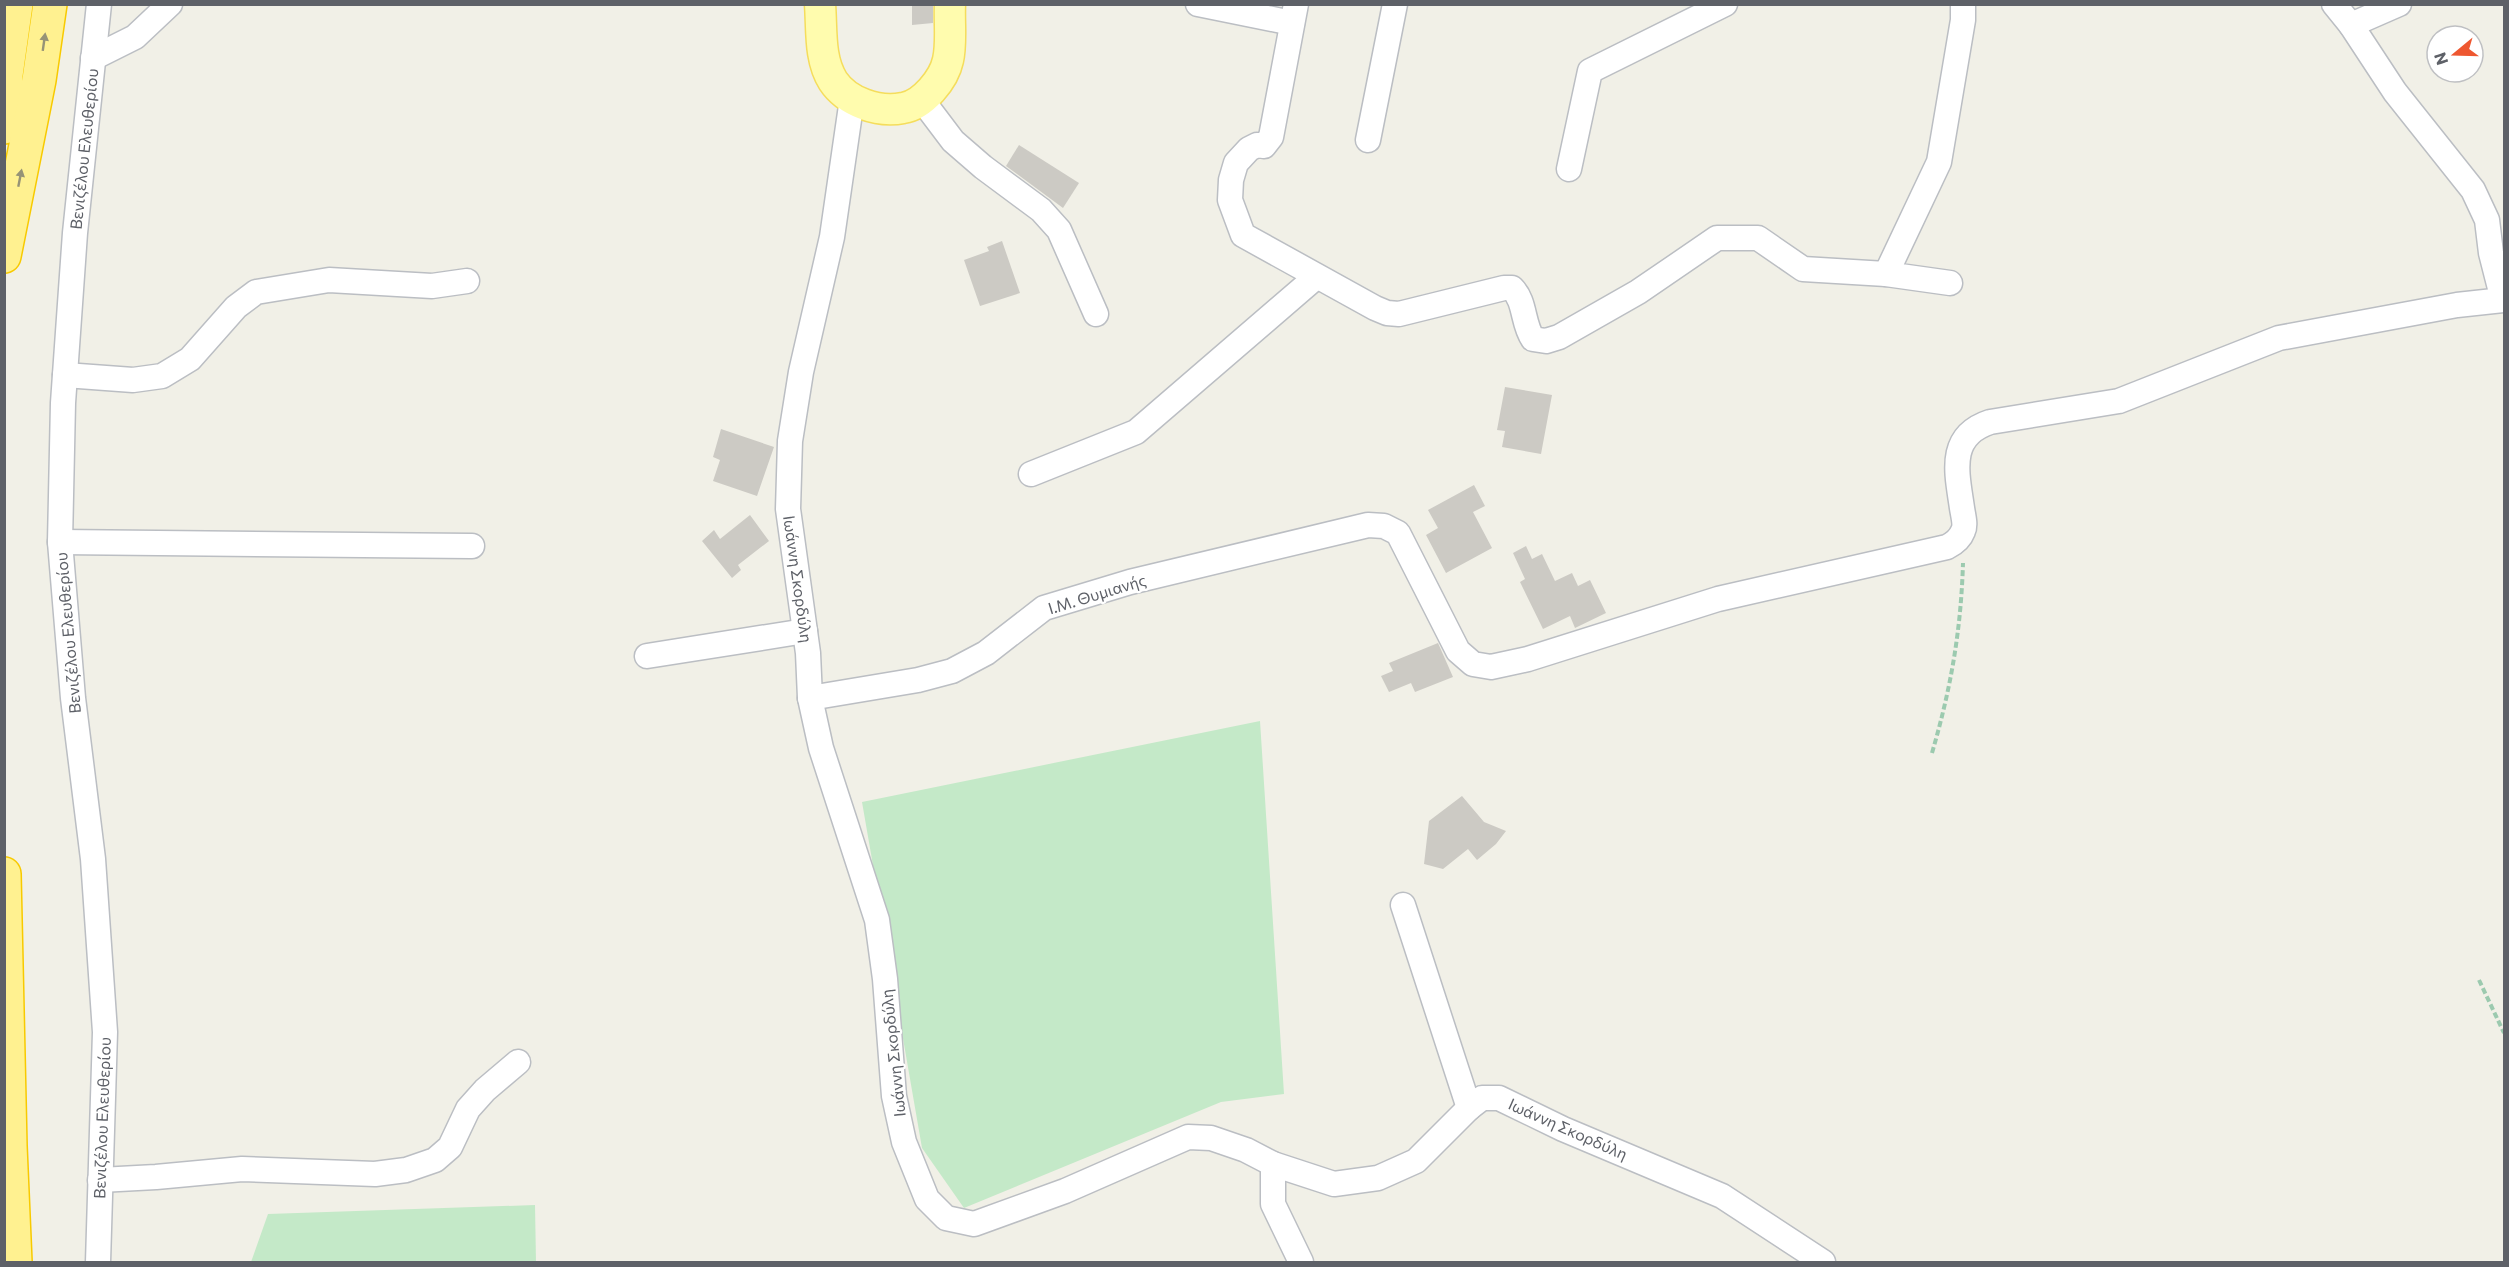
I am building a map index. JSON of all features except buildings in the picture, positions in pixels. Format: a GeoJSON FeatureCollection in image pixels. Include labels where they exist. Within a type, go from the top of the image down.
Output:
{"type":"FeatureCollection","features":[{"type":"Feature","properties":{"kind":"highway"},"geometry":{"type":"LineString","coordinates":[[4,127],[6,75],[16,4]]}},
{"type":"Feature","properties":{"kind":"highway"},"geometry":{"type":"LineString","coordinates":[[4,256],[39,80],[50,4]]}},
{"type":"Feature","properties":{"kind":"highway"},"geometry":{"type":"LineString","coordinates":[[4,874],[15,1263]]}},
{"type":"Feature","properties":{"kind":"main road"},"geometry":{"type":"LineString","coordinates":[[820,4],[823,58],[834,81],[852,99],[866,105],[903,108],[922,100],[936,83],[948,60],[950,4]]}},
{"type":"Feature","properties":{"kind":"street","name":"Βενιζέλου Ελευθερίου"},"geometry":{"type":"LineString","coordinates":[[98,1263],[105,1032],[93,859],[74,698],[60,542],[65,375],[75,233],[99,4]]}},
{"type":"Feature","properties":{"kind":"street"},"geometry":{"type":"LineString","coordinates":[[93,58],[135,37],[170,4]]}},
{"type":"Feature","properties":{"kind":"street"},"geometry":{"type":"LineString","coordinates":[[1198,4],[1294,14],[1271,137],[1264,146],[1257,145],[1249,149],[1236,163],[1231,180],[1230,200],[1243,235],[1316,277],[1387,313],[1399,314],[1512,288],[1518,294],[1527,330],[1533,339],[1546,341],[1559,337],[1638,292],[1717,238],[1758,238],[1803,269],[1886,274],[1950,283]]}},
{"type":"Feature","properties":{"kind":"street"},"geometry":{"type":"LineString","coordinates":[[1368,140],[1395,4]]}},
{"type":"Feature","properties":{"kind":"street"},"geometry":{"type":"LineString","coordinates":[[1569,169],[1590,71],[1725,4]]}},
{"type":"Feature","properties":{"kind":"street"},"geometry":{"type":"LineString","coordinates":[[1886,274],[1939,162],[1963,4]]}},
{"type":"Feature","properties":{"kind":"street"},"geometry":{"type":"LineString","coordinates":[[1965,529],[1956,467],[1960,448],[1977,426],[2119,401],[2279,338],[2457,305],[2504,300],[2491,253],[2496,214],[2473,190],[2395,92],[2351,25],[2334,4]]}},
{"type":"Feature","properties":{"kind":"street"},"geometry":{"type":"LineString","coordinates":[[2351,25],[2398,4]]}},
{"type":"Feature","properties":{"kind":"street","name":"Ιωάννη Σκορδύλη"},"geometry":{"type":"LineString","coordinates":[[852,99],[832,237],[801,372],[790,441],[788,509],[805,631],[810,698],[821,748],[877,920],[885,979],[894,1096],[904,1142],[927,1200],[946,1218],[974,1224],[1065,1191],[1188,1137],[1211,1138],[1246,1150],[1273,1164],[1334,1184],[1378,1178],[1416,1161],[1469,1107],[1482,1098],[1499,1098],[1563,1129],[1722,1196],[1823,1263]]}},
{"type":"Feature","properties":{"kind":"street"},"geometry":{"type":"LineString","coordinates":[[922,100],[953,141],[983,167],[1041,210],[1059,230],[1096,314]]}},
{"type":"Feature","properties":{"kind":"street"},"geometry":{"type":"LineString","coordinates":[[1031,474],[1136,432],[1316,277]]}},
{"type":"Feature","properties":{"kind":"street"},"geometry":{"type":"LineString","coordinates":[[65,375],[133,380],[162,376],[190,359],[236,307],[256,292],[330,280],[432,286],[467,281]]}},
{"type":"Feature","properties":{"kind":"street","name":"Ι.Μ. Θυμιανής"},"geometry":{"type":"LineString","coordinates":[[810,698],[918,680],[952,670],[986,653],[1044,608],[1130,582],[1368,525],[1384,526],[1398,533],[1458,651],[1473,664],[1491,667],[1528,659],[1718,599],[1947,547],[1957,542],[1965,529]]}},
{"type":"Feature","properties":{"kind":"street"},"geometry":{"type":"LineString","coordinates":[[60,542],[472,546]]}},
{"type":"Feature","properties":{"kind":"street"},"geometry":{"type":"LineString","coordinates":[[647,656],[805,631]]}},
{"type":"Feature","properties":{"kind":"street"},"geometry":{"type":"LineString","coordinates":[[1403,905],[1469,1107]]}},
{"type":"Feature","properties":{"kind":"street"},"geometry":{"type":"LineString","coordinates":[[99,1180],[156,1178],[242,1169],[375,1174],[406,1170],[435,1160],[450,1147],[468,1109],[485,1090],[518,1062]]}},
{"type":"Feature","properties":{"kind":"street"},"geometry":{"type":"LineString","coordinates":[[1273,1164],[1273,1204],[1301,1263]]}},
{"type":"Feature","properties":{"kind":"path"},"geometry":{"type":"LineString","coordinates":[[1932,753],[1945,710],[1961,620],[1965,529]]}},
{"type":"Feature","properties":{"kind":"path"},"geometry":{"type":"LineString","coordinates":[[2479,980],[2505,1033]]}},
{"type":"Feature","properties":{"kind":"green space"},"geometry":{"type":"Polygon","coordinates":[[[1260,721],[1284,1094],[1221,1102],[964,1208],[922,1148],[862,802],[1260,721]]]}},
{"type":"Feature","properties":{"kind":"green space"},"geometry":{"type":"Polygon","coordinates":[[[535,1205],[536,1262],[251,1262],[268,1214],[535,1205]]]}}]}
